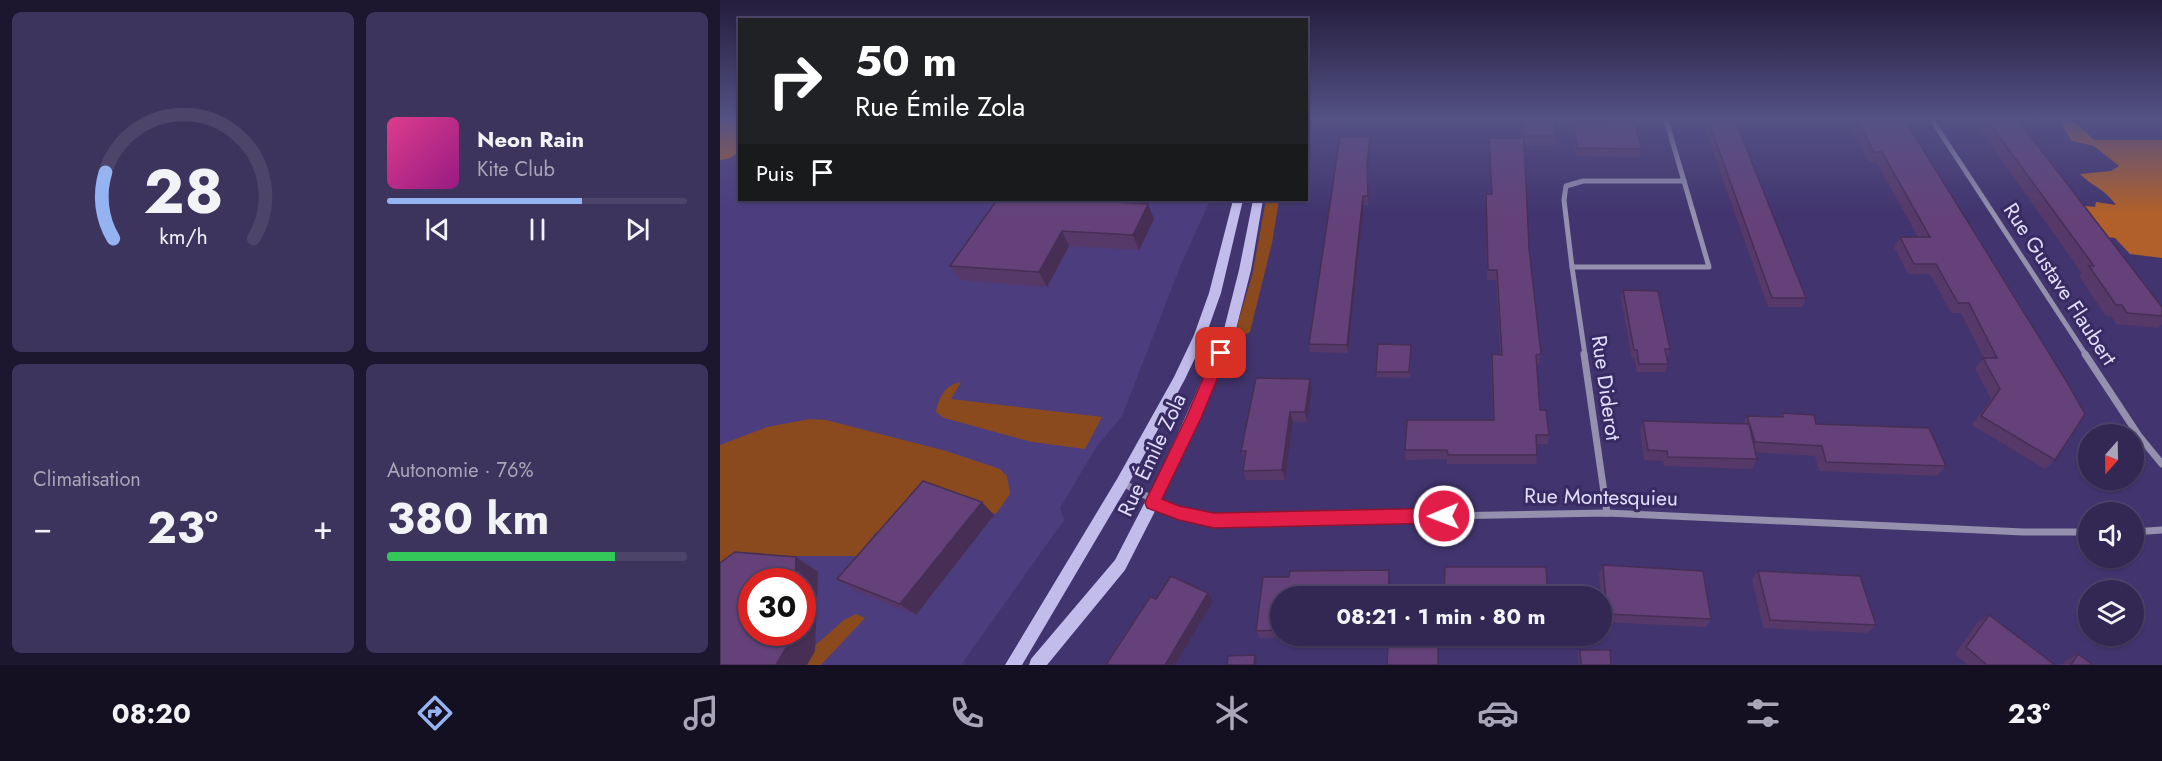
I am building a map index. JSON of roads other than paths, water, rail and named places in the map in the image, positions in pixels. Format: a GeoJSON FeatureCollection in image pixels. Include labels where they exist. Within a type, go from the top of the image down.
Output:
{"type":"FeatureCollection","features":[{"type":"Feature","properties":{"kind":"street"},"geometry":{"type":"LineString","coordinates":[[1572,267],[1709,267],[1675,151]]}},
{"type":"Feature","properties":{"kind":"street","name":"Rue Gustave Flaubert"},"geometry":{"type":"LineString","coordinates":[[1952,151],[2139,435],[2162,464]]}},
{"type":"Feature","properties":{"kind":"street","name":"Rue Diderot"},"geometry":{"type":"LineString","coordinates":[[1606,513],[1572,267],[1564,200],[1566,186],[1583,181],[1684,181]]}},
{"type":"Feature","properties":{"kind":"street","name":"Rue Émile Zola"},"geometry":{"type":"LineString","coordinates":[[1013,665],[1122,483],[1179,379],[1200,334],[1215,293],[1238,201]]}},
{"type":"Feature","properties":{"kind":"street","name":"Rue Émile Zola"},"geometry":{"type":"LineString","coordinates":[[1036,665],[1120,565],[1194,418],[1229,333],[1245,270],[1258,201]]}},
{"type":"Feature","properties":{"kind":"street","name":"Rue Montesquieu"},"geometry":{"type":"LineString","coordinates":[[1122,483],[1153,503],[1179,513],[1214,520],[1606,513],[2023,532],[2078,532]]}},
{"type":"Feature","properties":{"kind":"street"},"geometry":{"type":"LineString","coordinates":[[2144,532],[2162,531]]}}]}
